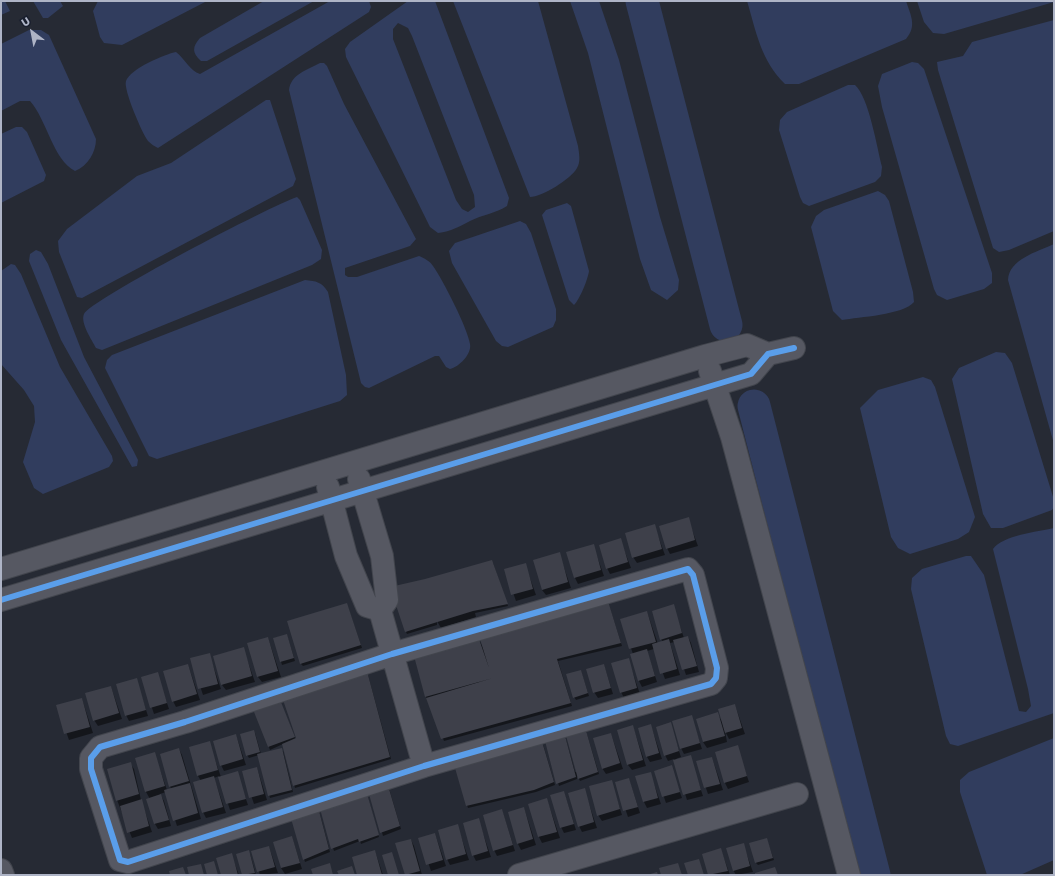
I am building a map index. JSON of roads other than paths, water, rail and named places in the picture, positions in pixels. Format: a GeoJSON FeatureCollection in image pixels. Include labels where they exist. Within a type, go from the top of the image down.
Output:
{"type":"FeatureCollection","features":[{"type":"Feature","properties":{"kind":"street"},"geometry":{"type":"LineString","coordinates":[[1,568],[354,463],[705,356],[747,345],[768,354],[794,348]]}},
{"type":"Feature","properties":{"kind":"street"},"geometry":{"type":"LineString","coordinates":[[1,600],[751,374],[768,354]]}},
{"type":"Feature","properties":{"kind":"street"},"geometry":{"type":"LineString","coordinates":[[705,356],[732,437],[849,875]]}},
{"type":"Feature","properties":{"kind":"street"},"geometry":{"type":"LineString","coordinates":[[354,463],[382,556],[387,600],[380,610]]}},
{"type":"Feature","properties":{"kind":"street"},"geometry":{"type":"LineString","coordinates":[[324,472],[346,556],[367,606],[380,610]]}},
{"type":"Feature","properties":{"kind":"street"},"geometry":{"type":"LineString","coordinates":[[351,566],[382,556]]}},
{"type":"Feature","properties":{"kind":"street"},"geometry":{"type":"LineString","coordinates":[[688,569],[693,575],[717,668],[716,678],[711,684],[424,766],[128,862],[120,860],[91,769],[91,758],[100,747],[185,722],[392,654],[688,569]]}},
{"type":"Feature","properties":{"kind":"street"},"geometry":{"type":"LineString","coordinates":[[380,610],[424,766]]}},
{"type":"Feature","properties":{"kind":"street"},"geometry":{"type":"LineString","coordinates":[[519,875],[797,794]]}},
{"type":"Feature","properties":{"kind":"street"},"geometry":{"type":"LineString","coordinates":[[1,870],[3,875]]}},
{"type":"Feature","properties":{"kind":"water"},"geometry":{"type":"Polygon","coordinates":[[[1,1],[5,1],[10,11],[1,15],[1,1]]]}},
{"type":"Feature","properties":{"kind":"water"},"geometry":{"type":"Polygon","coordinates":[[[33,1],[60,1],[63,6],[48,18],[43,18],[33,1]]]}},
{"type":"Feature","properties":{"kind":"water"},"geometry":{"type":"Polygon","coordinates":[[[98,1],[207,1],[122,45],[104,43],[100,37],[93,11],[98,1]]]}},
{"type":"Feature","properties":{"kind":"water"},"geometry":{"type":"Polygon","coordinates":[[[264,1],[314,1],[207,61],[201,61],[198,58],[194,47],[200,38],[264,1]]]}},
{"type":"Feature","properties":{"kind":"water"},"geometry":{"type":"Polygon","coordinates":[[[330,1],[369,1],[371,7],[369,12],[158,148],[148,141],[127,93],[126,81],[134,72],[156,59],[176,52],[190,68],[200,74],[330,1]]]}},
{"type":"Feature","properties":{"kind":"water"},"geometry":{"type":"Polygon","coordinates":[[[408,1],[435,1],[509,198],[507,206],[447,231],[438,233],[430,227],[346,57],[345,49],[350,42],[408,1]],[[398,23],[393,29],[393,39],[456,200],[462,209],[468,212],[475,207],[474,195],[408,28],[398,23]]]}},
{"type":"Feature","properties":{"kind":"water"},"geometry":{"type":"Polygon","coordinates":[[[453,1],[538,1],[578,146],[579,157],[578,166],[574,172],[563,182],[549,191],[530,197],[453,1]]]}},
{"type":"Feature","properties":{"kind":"water"},"geometry":{"type":"Polygon","coordinates":[[[570,1],[599,1],[619,60],[660,217],[679,280],[678,290],[667,300],[651,290],[640,259],[588,53],[570,1]]]}},
{"type":"Feature","properties":{"kind":"water"},"geometry":{"type":"Polygon","coordinates":[[[747,1],[906,1],[911,16],[912,25],[906,39],[799,84],[785,84],[770,66],[765,56],[760,45],[747,1]]]}},
{"type":"Feature","properties":{"kind":"water"},"geometry":{"type":"Polygon","coordinates":[[[917,1],[1054,2],[944,34],[933,33],[924,22],[917,1]]]}},
{"type":"Feature","properties":{"kind":"water"},"geometry":{"type":"Polygon","coordinates":[[[1054,20],[1054,231],[1009,250],[999,252],[993,248],[938,70],[937,62],[963,56],[972,42],[1054,20]]]}},
{"type":"Feature","properties":{"kind":"water"},"geometry":{"type":"Polygon","coordinates":[[[29,30],[41,30],[49,35],[96,139],[93,154],[84,166],[75,171],[67,166],[61,158],[41,118],[30,101],[20,101],[1,111],[1,44],[29,30]]]}},
{"type":"Feature","properties":{"kind":"water"},"geometry":{"type":"Polygon","coordinates":[[[912,62],[918,63],[924,69],[992,273],[992,283],[984,289],[947,300],[937,295],[934,289],[882,107],[878,86],[882,74],[912,62]]]}},
{"type":"Feature","properties":{"kind":"water"},"geometry":{"type":"Polygon","coordinates":[[[320,63],[324,63],[327,66],[344,104],[416,239],[410,246],[345,268],[345,275],[348,277],[357,277],[419,256],[429,261],[449,293],[465,327],[470,344],[467,356],[454,368],[450,369],[446,367],[439,356],[435,356],[369,388],[365,387],[361,383],[289,90],[290,85],[296,76],[320,63]]]}},
{"type":"Feature","properties":{"kind":"water"},"geometry":{"type":"Polygon","coordinates":[[[848,85],[855,85],[860,91],[868,111],[882,167],[881,176],[875,182],[809,206],[803,203],[800,197],[779,130],[780,120],[787,112],[848,85]]]}},
{"type":"Feature","properties":{"kind":"water"},"geometry":{"type":"Polygon","coordinates":[[[266,100],[270,100],[296,179],[293,186],[82,298],[77,297],[59,252],[58,241],[67,229],[137,176],[171,163],[266,100]]]}},
{"type":"Feature","properties":{"kind":"water"},"geometry":{"type":"Polygon","coordinates":[[[16,127],[22,127],[27,132],[46,175],[44,181],[1,203],[1,134],[16,127]]]}},
{"type":"Feature","properties":{"kind":"water"},"geometry":{"type":"Polygon","coordinates":[[[878,191],[885,195],[889,201],[913,292],[914,302],[891,313],[842,320],[833,311],[811,227],[816,216],[824,210],[878,191]]]}},
{"type":"Feature","properties":{"kind":"water"},"geometry":{"type":"Polygon","coordinates":[[[297,197],[300,200],[322,250],[321,259],[312,265],[102,350],[96,348],[87,331],[83,318],[84,314],[94,305],[183,253],[297,197]]]}},
{"type":"Feature","properties":{"kind":"water"},"geometry":{"type":"Polygon","coordinates":[[[567,203],[571,206],[589,271],[583,289],[574,305],[569,300],[542,215],[546,210],[567,203]]]}},
{"type":"Feature","properties":{"kind":"water"},"geometry":{"type":"Polygon","coordinates":[[[520,221],[526,224],[531,233],[556,309],[556,320],[553,327],[508,347],[502,346],[496,341],[452,263],[449,251],[455,243],[520,221]]]}},
{"type":"Feature","properties":{"kind":"water"},"geometry":{"type":"Polygon","coordinates":[[[1054,244],[1054,444],[1008,280],[1013,267],[1019,261],[1032,253],[1054,244]]]}},
{"type":"Feature","properties":{"kind":"water"},"geometry":{"type":"Polygon","coordinates":[[[36,250],[41,252],[48,264],[84,357],[138,460],[137,466],[132,467],[61,340],[29,261],[30,254],[36,250]]]}},
{"type":"Feature","properties":{"kind":"water"},"geometry":{"type":"Polygon","coordinates":[[[11,264],[15,265],[21,274],[60,367],[112,456],[113,461],[109,467],[43,494],[34,488],[23,462],[35,422],[34,406],[24,390],[1,364],[1,271],[11,264]]]}},
{"type":"Feature","properties":{"kind":"water"},"geometry":{"type":"Polygon","coordinates":[[[305,280],[318,283],[328,292],[346,375],[347,395],[340,401],[157,459],[149,456],[105,368],[107,360],[112,355],[305,280]]]}},
{"type":"Feature","properties":{"kind":"water"},"geometry":{"type":"Polygon","coordinates":[[[996,352],[1005,353],[1012,363],[1054,500],[1054,507],[1052,510],[1003,528],[991,528],[983,514],[952,379],[959,368],[996,352]]]}},
{"type":"Feature","properties":{"kind":"water"},"geometry":{"type":"Polygon","coordinates":[[[923,377],[931,380],[935,387],[975,517],[969,532],[958,539],[910,554],[898,548],[891,537],[860,408],[878,390],[923,377]]]}},
{"type":"Feature","properties":{"kind":"water"},"geometry":{"type":"Polygon","coordinates":[[[1054,528],[1054,713],[958,746],[950,744],[946,736],[911,589],[912,578],[922,569],[966,556],[971,556],[984,575],[1019,711],[1026,712],[1031,706],[1028,689],[993,549],[1004,540],[1012,537],[1054,528]]]}},
{"type":"Feature","properties":{"kind":"water"},"geometry":{"type":"Polygon","coordinates":[[[1054,738],[1054,860],[1020,875],[987,875],[960,792],[960,780],[969,772],[1054,738]]]}},
{"type":"Feature","properties":{"kind":"waterway"},"geometry":{"type":"LineString","coordinates":[[642,1],[726,325]]}},
{"type":"Feature","properties":{"kind":"waterway"},"geometry":{"type":"LineString","coordinates":[[754,406],[874,875]]}}]}
